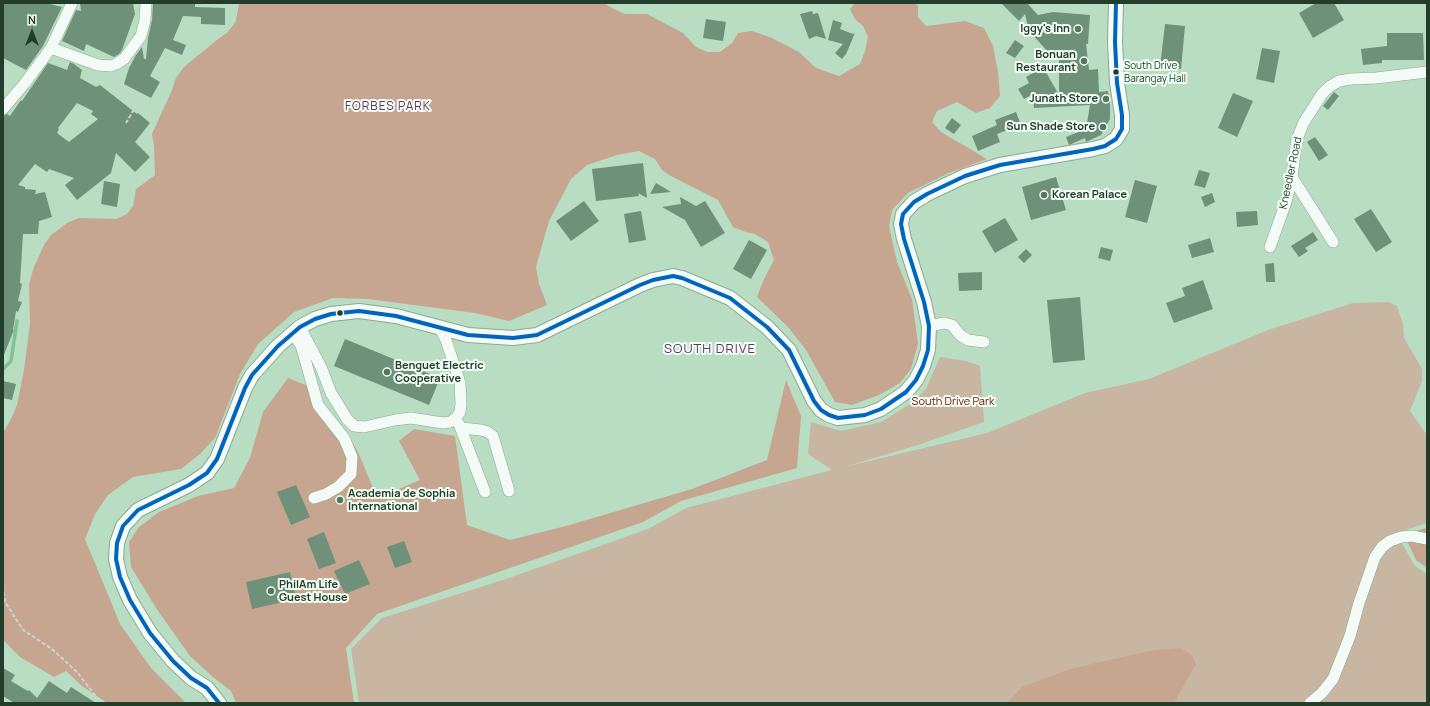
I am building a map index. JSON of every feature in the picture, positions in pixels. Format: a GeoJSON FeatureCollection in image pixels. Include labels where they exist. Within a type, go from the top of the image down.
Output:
{"type":"FeatureCollection","features":[{"type":"Feature","properties":{"kind":"main road"},"geometry":{"type":"LineString","coordinates":[[219,703],[207,688],[191,678],[173,661],[150,633],[130,600],[120,577],[116,559],[117,543],[123,526],[138,510],[189,485],[207,473],[217,459],[245,388],[252,375],[278,346],[296,331],[315,319],[331,314],[359,311],[396,316],[468,335],[513,338],[536,335],[646,282],[673,276],[682,278],[730,298],[767,327],[789,350],[814,401],[821,410],[838,418],[865,415],[880,409],[906,392],[916,380],[923,366],[928,350],[929,326],[924,302],[909,259],[904,239],[901,224],[904,214],[914,202],[927,194],[965,176],[1000,165],[1093,149],[1105,146],[1116,139],[1122,129],[1122,115],[1117,83],[1115,42],[1116,3]]}},
{"type":"Feature","properties":{"kind":"street"},"geometry":{"type":"LineString","coordinates":[[3,109],[25,83],[51,48],[72,3]]}},
{"type":"Feature","properties":{"kind":"street"},"geometry":{"type":"LineString","coordinates":[[51,48],[98,65],[105,66],[116,64],[124,59],[138,42],[144,28],[146,3]]}},
{"type":"Feature","properties":{"kind":"street","name":"Kneedler Road"},"geometry":{"type":"LineString","coordinates":[[1270,247],[1284,208],[1292,177],[1297,139],[1304,122],[1322,94],[1329,87],[1339,81],[1427,72]]}},
{"type":"Feature","properties":{"kind":"street"},"geometry":{"type":"LineString","coordinates":[[1292,177],[1333,242]]}},
{"type":"Feature","properties":{"kind":"street"},"geometry":{"type":"LineString","coordinates":[[929,326],[944,323],[952,325],[960,335],[968,340],[984,342]]}},
{"type":"Feature","properties":{"kind":"street"},"geometry":{"type":"LineString","coordinates":[[440,328],[446,340],[460,383],[461,404],[459,423],[485,492]]}},
{"type":"Feature","properties":{"kind":"street"},"geometry":{"type":"LineString","coordinates":[[296,331],[321,367],[331,392],[347,419],[354,426],[364,427],[394,420],[411,418],[443,423],[459,423],[488,432],[493,436],[509,491]]}},
{"type":"Feature","properties":{"kind":"street"},"geometry":{"type":"LineString","coordinates":[[296,331],[318,405],[344,438],[352,457],[351,474],[338,488],[314,498]]}},
{"type":"Feature","properties":{"kind":"street"},"geometry":{"type":"LineString","coordinates":[[1310,703],[1322,693],[1333,678],[1350,636],[1359,602],[1375,557],[1382,547],[1401,537],[1412,536],[1427,539]]}},
{"type":"Feature","properties":{"kind":"path"},"geometry":{"type":"LineString","coordinates":[[105,66],[114,80],[140,99],[126,123]]}},
{"type":"Feature","properties":{"kind":"path"},"geometry":{"type":"LineString","coordinates":[[3,418],[10,404]]}},
{"type":"Feature","properties":{"kind":"path"},"geometry":{"type":"LineString","coordinates":[[3,586],[5,602],[22,630],[52,649],[77,672],[101,703]]}},
{"type":"Feature","properties":{"kind":"green space","name":"South Drive Park"},"geometry":{"type":"Polygon","coordinates":[[[1389,302],[1397,306],[1403,324],[1404,338],[1422,369],[1422,381],[1410,411],[1427,435],[1427,523],[1396,533],[1415,566],[1427,574],[1427,703],[359,703],[351,649],[382,618],[506,579],[648,529],[686,508],[832,470],[808,454],[811,422],[841,431],[881,422],[912,403],[926,389],[940,357],[966,361],[980,366],[984,422],[918,445],[844,467],[987,433],[1085,393],[1149,379],[1268,330],[1353,303],[1389,302]]]}},
{"type":"Feature","properties":{"kind":"shaded area"},"geometry":{"type":"Polygon","coordinates":[[[239,3],[604,3],[625,14],[647,14],[683,33],[696,47],[707,52],[720,52],[732,43],[738,33],[752,31],[772,38],[799,52],[816,68],[839,76],[860,64],[865,51],[868,37],[863,26],[855,19],[850,9],[855,3],[915,3],[918,6],[918,17],[926,26],[965,21],[984,28],[993,46],[998,72],[1000,96],[990,108],[976,113],[957,102],[937,111],[932,122],[941,132],[987,159],[949,173],[908,193],[892,210],[889,226],[897,262],[912,299],[918,344],[911,369],[900,383],[879,395],[852,405],[835,402],[806,350],[788,327],[757,297],[774,260],[768,242],[755,234],[733,227],[718,200],[669,175],[662,170],[655,159],[639,151],[617,155],[587,165],[571,179],[549,221],[536,267],[539,284],[547,305],[509,321],[475,313],[368,299],[333,298],[294,312],[258,344],[240,374],[215,438],[200,454],[181,469],[133,477],[108,495],[95,514],[85,539],[120,624],[151,668],[186,703],[107,703],[82,686],[66,671],[54,677],[20,657],[3,640],[3,433],[17,405],[24,370],[30,324],[29,284],[34,267],[44,245],[51,235],[67,223],[79,218],[116,219],[127,214],[133,206],[136,189],[155,175],[152,134],[176,78],[184,67],[228,32],[236,21],[239,3]]]}},
{"type":"Feature","properties":{"kind":"shaded area"},"geometry":{"type":"Polygon","coordinates":[[[288,378],[310,387],[349,437],[359,454],[377,498],[420,480],[399,441],[414,429],[455,436],[467,525],[510,540],[566,526],[692,489],[767,460],[786,380],[801,416],[797,468],[681,501],[643,522],[377,614],[346,648],[354,703],[236,703],[231,691],[190,656],[156,608],[131,567],[129,542],[139,527],[159,512],[198,496],[234,488],[250,458],[263,412],[288,378]]]}},
{"type":"Feature","properties":{"kind":"shaded area"},"geometry":{"type":"Polygon","coordinates":[[[1427,528],[1427,568],[1416,560],[1404,534],[1427,528]]]}},
{"type":"Feature","properties":{"kind":"shaded area"},"geometry":{"type":"Polygon","coordinates":[[[1180,648],[1192,655],[1196,664],[1174,703],[1007,703],[1022,687],[1070,669],[1154,650],[1180,648]]]}},
{"type":"Feature","properties":{"kind":"building"},"geometry":{"type":"Polygon","coordinates":[[[3,3],[46,3],[62,7],[43,46],[26,70],[3,58],[3,3]]]}},
{"type":"Feature","properties":{"kind":"building"},"geometry":{"type":"Polygon","coordinates":[[[80,3],[133,3],[135,14],[122,50],[119,54],[114,57],[86,44],[84,51],[62,41],[76,10],[81,11],[80,3]]]}},
{"type":"Feature","properties":{"kind":"building"},"geometry":{"type":"Polygon","coordinates":[[[153,3],[195,3],[195,7],[225,8],[225,25],[201,24],[201,17],[183,16],[173,40],[186,45],[182,55],[165,48],[150,76],[160,82],[151,98],[124,84],[129,68],[142,47],[144,59],[146,59],[153,3]]]}},
{"type":"Feature","properties":{"kind":"building"},"geometry":{"type":"Polygon","coordinates":[[[1001,3],[1027,3],[1038,15],[1053,12],[1090,15],[1088,44],[1086,44],[1089,70],[1098,69],[1099,92],[1108,91],[1110,104],[1110,119],[1101,135],[1086,142],[1085,138],[1069,145],[1066,137],[1086,129],[1090,105],[1034,108],[1033,94],[1024,99],[1018,89],[1029,83],[1026,77],[1043,67],[1059,95],[1059,71],[1063,67],[1059,63],[1059,51],[1050,54],[1029,31],[1025,14],[1019,21],[1001,3]]]}},
{"type":"Feature","properties":{"kind":"building"},"geometry":{"type":"Polygon","coordinates":[[[1316,3],[1334,3],[1344,20],[1313,38],[1299,13],[1316,3]]]}},
{"type":"Feature","properties":{"kind":"building"},"geometry":{"type":"Polygon","coordinates":[[[812,11],[813,14],[818,13],[826,39],[816,36],[809,39],[800,14],[812,11]]]}},
{"type":"Feature","properties":{"kind":"building"},"geometry":{"type":"Polygon","coordinates":[[[706,19],[726,22],[723,41],[703,38],[706,19]]]}},
{"type":"Feature","properties":{"kind":"building"},"geometry":{"type":"Polygon","coordinates":[[[833,20],[842,23],[840,29],[853,34],[855,33],[846,54],[842,59],[835,53],[843,44],[828,40],[833,20]]]}},
{"type":"Feature","properties":{"kind":"building"},"geometry":{"type":"Polygon","coordinates":[[[1165,24],[1185,26],[1181,69],[1160,67],[1165,24]]]}},
{"type":"Feature","properties":{"kind":"building"},"geometry":{"type":"Polygon","coordinates":[[[1387,33],[1423,33],[1424,60],[1382,60],[1382,63],[1363,65],[1361,49],[1387,46],[1387,33]]]}},
{"type":"Feature","properties":{"kind":"building"},"geometry":{"type":"Polygon","coordinates":[[[1015,40],[1024,46],[1015,58],[1006,53],[1015,40]]]}},
{"type":"Feature","properties":{"kind":"building"},"geometry":{"type":"Polygon","coordinates":[[[1262,48],[1280,51],[1274,83],[1256,79],[1262,48]]]}},
{"type":"Feature","properties":{"kind":"building"},"geometry":{"type":"Polygon","coordinates":[[[70,62],[74,64],[82,70],[80,78],[96,87],[100,85],[150,123],[135,142],[150,157],[135,172],[116,153],[111,173],[77,200],[65,185],[74,178],[49,169],[47,172],[35,164],[18,185],[25,187],[25,189],[36,190],[35,194],[45,192],[52,217],[39,221],[38,234],[23,234],[20,283],[22,284],[18,301],[22,302],[18,312],[16,311],[14,330],[3,357],[3,116],[7,114],[10,116],[48,63],[67,70],[70,62]],[[77,103],[58,128],[57,133],[69,142],[98,119],[91,114],[93,111],[77,103]]]}},
{"type":"Feature","properties":{"kind":"building"},"geometry":{"type":"Polygon","coordinates":[[[1334,92],[1339,96],[1328,110],[1323,106],[1334,92]]]}},
{"type":"Feature","properties":{"kind":"building"},"geometry":{"type":"Polygon","coordinates":[[[1233,93],[1253,101],[1237,137],[1218,128],[1233,93]]]}},
{"type":"Feature","properties":{"kind":"building"},"geometry":{"type":"Polygon","coordinates":[[[1016,112],[1021,125],[997,134],[1000,142],[978,151],[972,136],[997,125],[995,120],[1016,112]]]}},
{"type":"Feature","properties":{"kind":"building"},"geometry":{"type":"Polygon","coordinates":[[[952,118],[961,125],[954,134],[945,128],[952,118]]]}},
{"type":"Feature","properties":{"kind":"building"},"geometry":{"type":"Polygon","coordinates":[[[1315,137],[1328,155],[1319,161],[1307,142],[1315,137]]]}},
{"type":"Feature","properties":{"kind":"building"},"geometry":{"type":"Polygon","coordinates":[[[643,163],[647,198],[638,193],[639,196],[596,201],[592,169],[643,163]]]}},
{"type":"Feature","properties":{"kind":"building"},"geometry":{"type":"Polygon","coordinates":[[[1199,170],[1210,173],[1205,188],[1194,185],[1199,170]]]}},
{"type":"Feature","properties":{"kind":"building"},"geometry":{"type":"Polygon","coordinates":[[[1056,177],[1066,210],[1031,220],[1022,187],[1056,177]]]}},
{"type":"Feature","properties":{"kind":"building"},"geometry":{"type":"Polygon","coordinates":[[[1135,180],[1157,186],[1147,223],[1125,217],[1135,180]]]}},
{"type":"Feature","properties":{"kind":"building"},"geometry":{"type":"Polygon","coordinates":[[[104,181],[120,184],[117,207],[101,204],[104,181]]]}},
{"type":"Feature","properties":{"kind":"building"},"geometry":{"type":"Polygon","coordinates":[[[656,183],[671,192],[650,194],[656,183]]]}},
{"type":"Feature","properties":{"kind":"building"},"geometry":{"type":"Polygon","coordinates":[[[1212,193],[1215,202],[1205,207],[1201,197],[1212,193]]]}},
{"type":"Feature","properties":{"kind":"building"},"geometry":{"type":"Polygon","coordinates":[[[680,197],[696,206],[705,201],[725,233],[701,247],[685,220],[662,207],[681,204],[680,197]]]}},
{"type":"Feature","properties":{"kind":"building"},"geometry":{"type":"Polygon","coordinates":[[[584,201],[599,221],[571,241],[556,221],[584,201]]]}},
{"type":"Feature","properties":{"kind":"building"},"geometry":{"type":"Polygon","coordinates":[[[1371,209],[1392,242],[1376,252],[1354,219],[1371,209]]]}},
{"type":"Feature","properties":{"kind":"building"},"geometry":{"type":"Polygon","coordinates":[[[641,211],[646,240],[629,243],[624,214],[641,211]]]}},
{"type":"Feature","properties":{"kind":"building"},"geometry":{"type":"Polygon","coordinates":[[[1257,211],[1258,225],[1237,227],[1236,212],[1257,211]]]}},
{"type":"Feature","properties":{"kind":"building"},"geometry":{"type":"Polygon","coordinates":[[[1005,218],[1018,240],[995,253],[982,231],[1005,218]]]}},
{"type":"Feature","properties":{"kind":"building"},"geometry":{"type":"Polygon","coordinates":[[[1313,232],[1318,240],[1305,248],[1308,251],[1299,257],[1291,246],[1313,232]]]}},
{"type":"Feature","properties":{"kind":"building"},"geometry":{"type":"Polygon","coordinates":[[[1210,238],[1214,252],[1192,258],[1188,245],[1210,238]]]}},
{"type":"Feature","properties":{"kind":"building"},"geometry":{"type":"Polygon","coordinates":[[[749,240],[767,250],[751,279],[733,269],[749,240]]]}},
{"type":"Feature","properties":{"kind":"building"},"geometry":{"type":"Polygon","coordinates":[[[1101,247],[1113,250],[1110,261],[1098,258],[1101,247]]]}},
{"type":"Feature","properties":{"kind":"building"},"geometry":{"type":"Polygon","coordinates":[[[1026,249],[1032,255],[1024,263],[1018,257],[1026,249]]]}},
{"type":"Feature","properties":{"kind":"building"},"geometry":{"type":"Polygon","coordinates":[[[1274,263],[1275,282],[1266,282],[1265,264],[1274,263]]]}},
{"type":"Feature","properties":{"kind":"building"},"geometry":{"type":"Polygon","coordinates":[[[982,272],[982,290],[959,291],[958,273],[982,272]]]}},
{"type":"Feature","properties":{"kind":"building"},"geometry":{"type":"Polygon","coordinates":[[[1203,280],[1213,309],[1174,323],[1166,303],[1185,296],[1182,288],[1203,280]]]}},
{"type":"Feature","properties":{"kind":"building"},"geometry":{"type":"Polygon","coordinates":[[[1080,297],[1085,360],[1053,363],[1047,300],[1080,297]]]}},
{"type":"Feature","properties":{"kind":"building","name":"Benguet Electric Cooperative"},"geometry":{"type":"Polygon","coordinates":[[[345,339],[440,378],[429,405],[334,366],[345,339]]]}},
{"type":"Feature","properties":{"kind":"building"},"geometry":{"type":"Polygon","coordinates":[[[3,381],[16,384],[12,400],[3,398],[3,381]]]}},
{"type":"Feature","properties":{"kind":"building"},"geometry":{"type":"Polygon","coordinates":[[[296,485],[310,517],[291,525],[277,492],[296,485]]]}},
{"type":"Feature","properties":{"kind":"building"},"geometry":{"type":"Polygon","coordinates":[[[324,532],[336,563],[319,569],[307,539],[324,532]]]}},
{"type":"Feature","properties":{"kind":"building"},"geometry":{"type":"Polygon","coordinates":[[[404,541],[412,562],[395,568],[387,547],[404,541]]]}},
{"type":"Feature","properties":{"kind":"building"},"geometry":{"type":"Polygon","coordinates":[[[359,560],[370,584],[345,594],[334,571],[359,560]]]}},
{"type":"Feature","properties":{"kind":"building","name":"PhilAm Life Guest House"},"geometry":{"type":"Polygon","coordinates":[[[290,572],[296,599],[252,609],[246,582],[290,572]]]}},
{"type":"Feature","properties":{"kind":"building"},"geometry":{"type":"Polygon","coordinates":[[[3,668],[15,675],[11,681],[28,691],[29,690],[37,698],[49,681],[67,693],[71,687],[96,703],[14,703],[3,696],[3,668]]]}},
{"type":"Feature","properties":{"kind":"waterway"},"geometry":{"type":"LineString","coordinates":[[3,369],[11,361],[17,321]]}},
{"type":"Feature","properties":{"kind":"transit line"},"geometry":{"type":"LineString","coordinates":[[219,703],[207,688],[191,678],[173,661],[150,633],[130,600],[120,577],[116,559],[117,543],[123,526],[138,510],[189,485],[207,473],[217,459],[245,388],[252,375],[278,346],[300,327],[315,319],[331,314],[359,311],[396,316],[468,335],[513,338],[537,335],[640,285],[653,280],[673,276],[682,278],[730,298],[767,327],[789,350],[814,401],[821,410],[838,418],[865,415],[881,409],[906,392],[916,380],[923,366],[928,350],[929,326],[924,302],[904,239],[901,224],[903,214],[914,202],[927,194],[965,176],[1000,165],[1093,149],[1105,146],[1116,139],[1122,129],[1122,115],[1117,83],[1115,42],[1116,3]]}},
{"type":"Feature","properties":{"kind":"place","name":"Iggy's Inn"},"geometry":{"type":"Point","coordinates":[1078,29]}},
{"type":"Feature","properties":{"kind":"place","name":"Bonuan Restaurant"},"geometry":{"type":"Point","coordinates":[1084,61]}},
{"type":"Feature","properties":{"kind":"place","name":"South Drive Barangay Hall"},"geometry":{"type":"Point","coordinates":[1116,72]}},
{"type":"Feature","properties":{"kind":"place","name":"Junath Store"},"geometry":{"type":"Point","coordinates":[1106,99]}},
{"type":"Feature","properties":{"kind":"place","name":"Sun Shade Store"},"geometry":{"type":"Point","coordinates":[1103,127]}},
{"type":"Feature","properties":{"kind":"place","name":"Korean Palace"},"geometry":{"type":"Point","coordinates":[1044,195]}},
{"type":"Feature","properties":{"kind":"place","name":"Benguet Electric Cooperative"},"geometry":{"type":"Point","coordinates":[387,372]}},
{"type":"Feature","properties":{"kind":"place","name":"Academia de Sophia International"},"geometry":{"type":"Point","coordinates":[340,500]}},
{"type":"Feature","properties":{"kind":"place","name":"PhilAm Life Guest House"},"geometry":{"type":"Point","coordinates":[271,591]}},
{"type":"Feature","properties":{"kind":"district","name":"FORBES PARK"},"geometry":{"type":"Point","coordinates":[388,107]}},
{"type":"Feature","properties":{"kind":"district","name":"SOUTH DRIVE"},"geometry":{"type":"Point","coordinates":[710,349]}}]}
